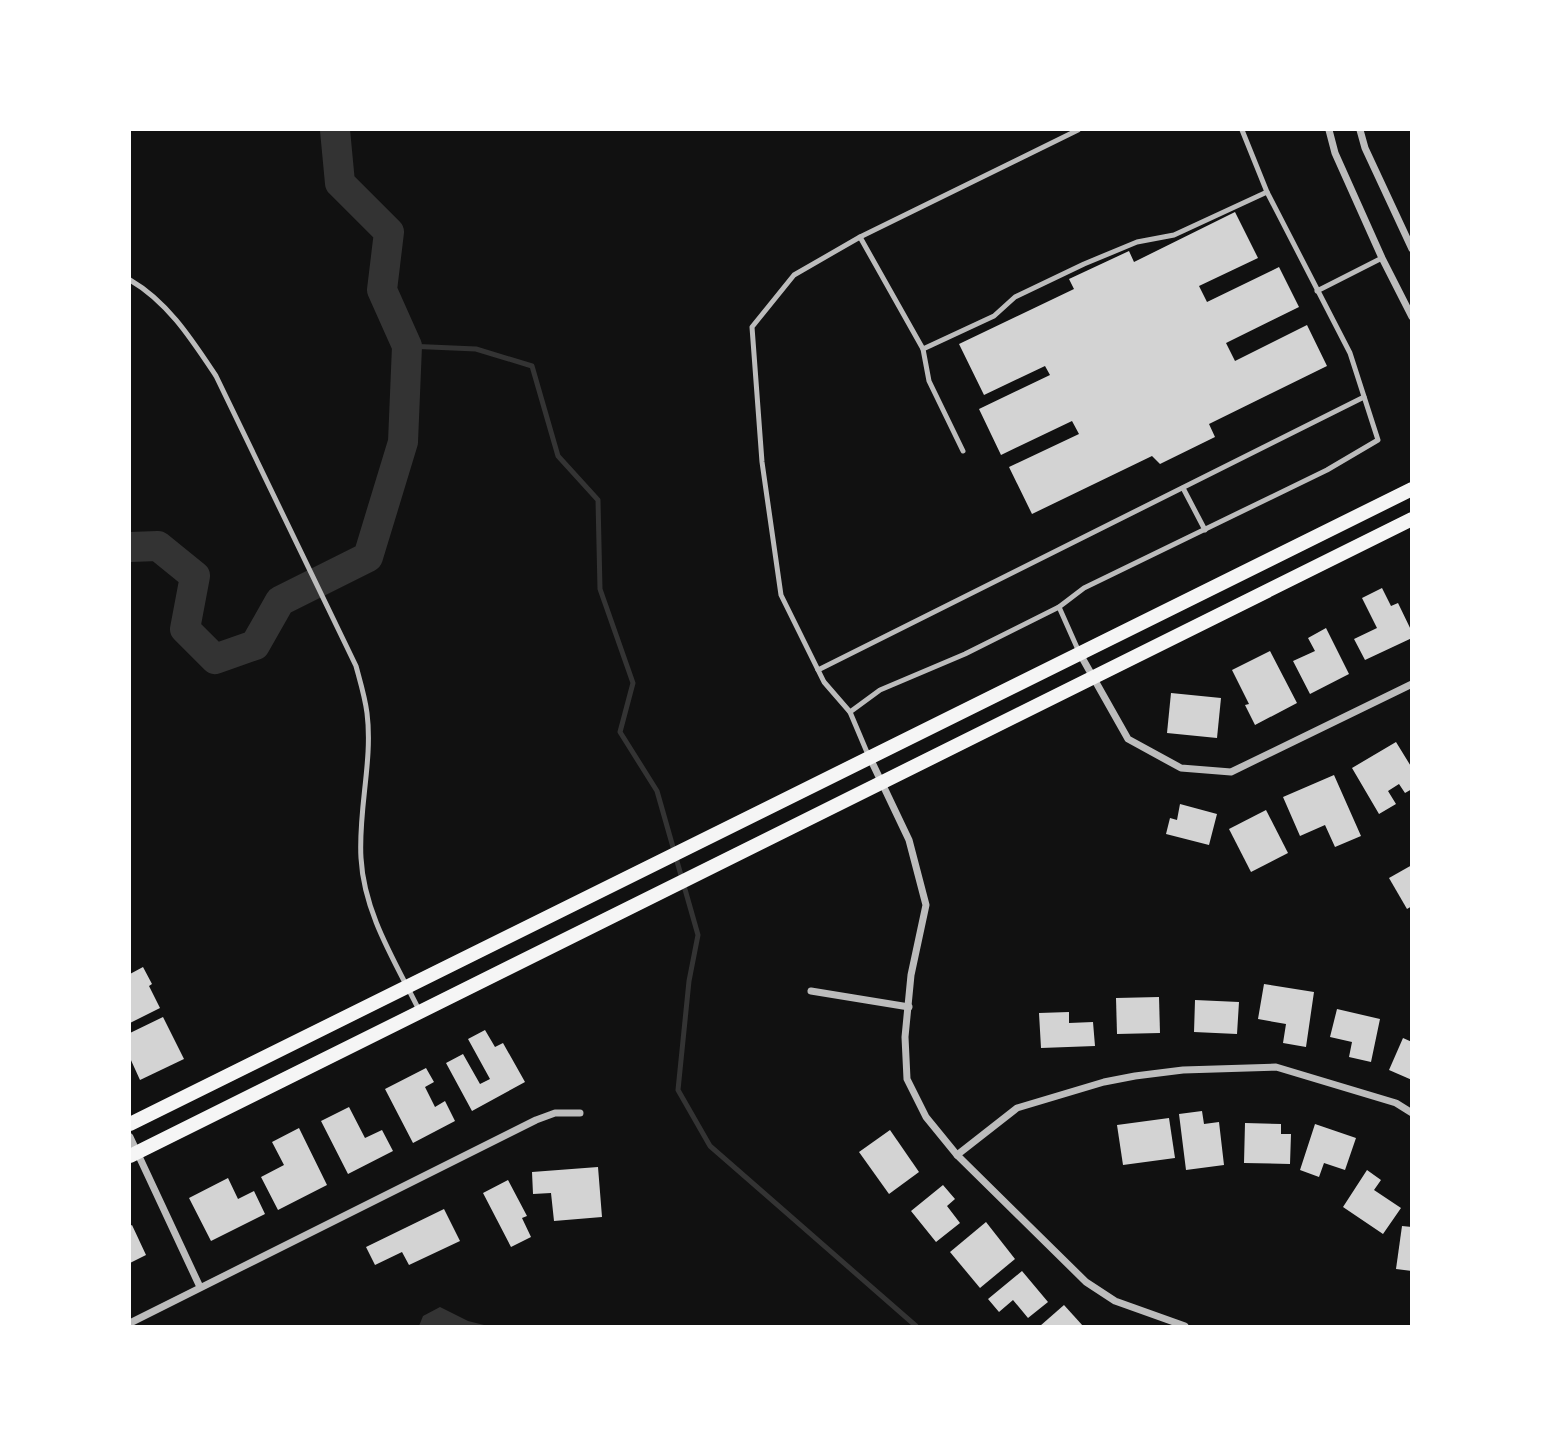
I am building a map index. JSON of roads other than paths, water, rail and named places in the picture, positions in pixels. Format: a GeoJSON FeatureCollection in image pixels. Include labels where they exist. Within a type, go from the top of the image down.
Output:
{"type":"FeatureCollection","features":[{"type":"Feature","properties":{"kind":"main road"},"geometry":{"type":"LineString","coordinates":[[130,1124],[1411,489]]}},
{"type":"Feature","properties":{"kind":"main road"},"geometry":{"type":"LineString","coordinates":[[133,1155],[1412,519]]}},
{"type":"Feature","properties":{"kind":"street"},"geometry":{"type":"LineString","coordinates":[[1329,130],[1335,153],[1412,317]]}},
{"type":"Feature","properties":{"kind":"street"},"geometry":{"type":"LineString","coordinates":[[1360,130],[1364,148],[1412,249]]}},
{"type":"Feature","properties":{"kind":"street"},"geometry":{"type":"LineString","coordinates":[[1080,654],[1128,739],[1181,768],[1231,772],[1412,684]]}},
{"type":"Feature","properties":{"kind":"street"},"geometry":{"type":"LineString","coordinates":[[870,758],[909,840],[926,905],[911,975],[905,1037],[907,1079],[926,1117],[957,1155],[1086,1282],[1115,1301],[1185,1326]]}},
{"type":"Feature","properties":{"kind":"street"},"geometry":{"type":"LineString","coordinates":[[811,991],[909,1007]]}},
{"type":"Feature","properties":{"kind":"street"},"geometry":{"type":"LineString","coordinates":[[957,1155],[1017,1108],[1104,1082],[1183,1070],[1276,1067],[1396,1103],[1412,1113]]}},
{"type":"Feature","properties":{"kind":"street"},"geometry":{"type":"LineString","coordinates":[[130,1323],[536,1120],[555,1113],[580,1113]]}},
{"type":"Feature","properties":{"kind":"street"},"geometry":{"type":"LineString","coordinates":[[130,1137],[133,1155],[200,1287]]}},
{"type":"Feature","properties":{"kind":"lane"},"geometry":{"type":"LineString","coordinates":[[870,758],[850,712],[824,682],[781,595],[762,462],[752,327],[794,275],[860,237],[1079,130]]}},
{"type":"Feature","properties":{"kind":"lane"},"geometry":{"type":"LineString","coordinates":[[850,712],[880,690],[965,653],[1059,607],[1084,588],[1327,470],[1378,440],[1350,353],[1266,192],[1242,130]]}},
{"type":"Feature","properties":{"kind":"lane"},"geometry":{"type":"LineString","coordinates":[[923,349],[994,316],[1015,297],[1084,264],[1137,242],[1174,235],[1266,192]]}},
{"type":"Feature","properties":{"kind":"lane"},"geometry":{"type":"LineString","coordinates":[[860,237],[923,349],[929,381],[963,451]]}},
{"type":"Feature","properties":{"kind":"lane"},"geometry":{"type":"LineString","coordinates":[[1317,291],[1382,258]]}},
{"type":"Feature","properties":{"kind":"lane"},"geometry":{"type":"LineString","coordinates":[[130,281],[168,311],[216,376],[356,666],[367,715],[360,849],[368,899],[378,927],[420,1012]]}},
{"type":"Feature","properties":{"kind":"lane"},"geometry":{"type":"LineString","coordinates":[[818,670],[1364,397]]}},
{"type":"Feature","properties":{"kind":"lane"},"geometry":{"type":"LineString","coordinates":[[1183,488],[1205,530]]}},
{"type":"Feature","properties":{"kind":"lane"},"geometry":{"type":"LineString","coordinates":[[1059,607],[1080,654]]}},
{"type":"Feature","properties":{"kind":"waterway"},"geometry":{"type":"LineString","coordinates":[[130,547],[158,546],[195,576],[185,629],[215,659],[255,645],[280,601],[368,557],[403,442],[407,346],[382,290],[389,232],[340,183],[335,130]]}},
{"type":"Feature","properties":{"kind":"waterway"},"geometry":{"type":"LineString","coordinates":[[407,346],[476,349],[532,366],[558,456],[598,500],[600,589],[633,683],[620,732],[657,791],[698,935],[689,981],[678,1090],[710,1146],[916,1326]]}}]}
